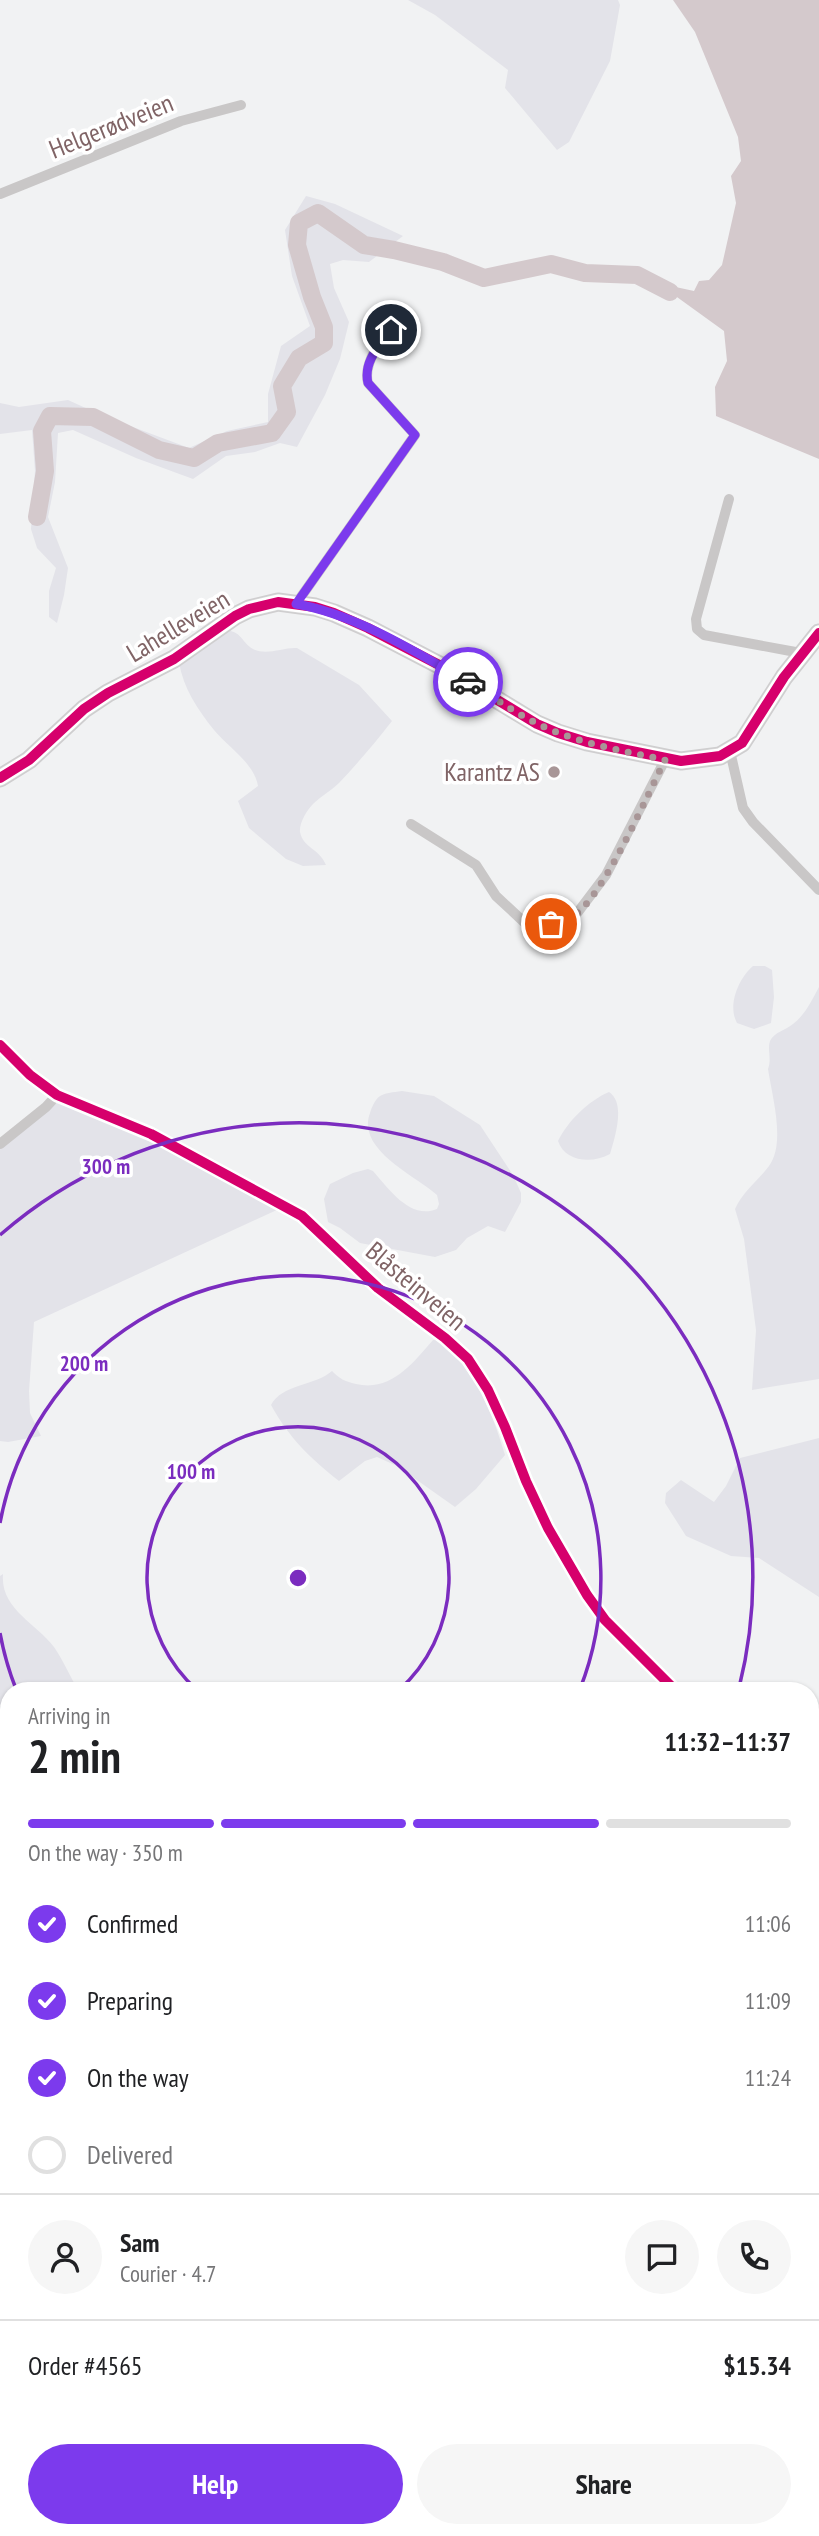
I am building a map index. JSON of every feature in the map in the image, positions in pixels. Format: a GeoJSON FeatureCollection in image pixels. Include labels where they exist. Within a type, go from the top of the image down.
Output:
{"type":"FeatureCollection","features":[{"type":"Feature","properties":{"kind":"street","name":"Helgerødveien"},"geometry":{"type":"LineString","coordinates":[[0,194],[181,121],[241,105]]}},
{"type":"Feature","properties":{"kind":"street"},"geometry":{"type":"LineString","coordinates":[[296,604],[415,435],[368,383],[366,374],[369,361],[376,350],[391,330],[398,326]]}},
{"type":"Feature","properties":{"kind":"street"},"geometry":{"type":"LineString","coordinates":[[729,499],[696,619],[697,629],[704,635],[801,653]]}},
{"type":"Feature","properties":{"kind":"street","name":"Lahelleveien"},"geometry":{"type":"LineString","coordinates":[[0,778],[29,761],[84,709],[108,693],[174,659],[234,616],[278,602],[334,612],[443,667],[514,711],[558,733],[587,743],[665,760],[700,761],[730,751]]}},
{"type":"Feature","properties":{"kind":"street"},"geometry":{"type":"LineString","coordinates":[[819,633],[801,653],[742,743],[730,751],[743,808],[752,822],[819,890]]}},
{"type":"Feature","properties":{"kind":"street"},"geometry":{"type":"LineString","coordinates":[[411,824],[476,865],[496,897],[525,923],[551,924],[578,912],[606,875],[665,760]]}},
{"type":"Feature","properties":{"kind":"street","name":"Blåsteinveien"},"geometry":{"type":"LineString","coordinates":[[0,1045],[30,1075],[57,1095],[152,1134],[302,1216],[378,1288],[445,1338],[468,1359],[488,1390],[537,1504],[587,1595],[606,1620],[667,1682]]}},
{"type":"Feature","properties":{"kind":"street"},"geometry":{"type":"LineString","coordinates":[[0,1144],[57,1095]]}},
{"type":"Feature","properties":{"kind":"shaded area"},"geometry":{"type":"Polygon","coordinates":[[[408,0],[618,0],[620,5],[610,61],[569,142],[557,150],[505,88],[508,70],[435,15],[408,0]]]}},
{"type":"Feature","properties":{"kind":"shaded area"},"geometry":{"type":"Polygon","coordinates":[[[673,0],[819,0],[819,459],[716,416],[715,387],[727,361],[724,331],[670,292],[671,286],[694,291],[699,281],[709,280],[722,265],[736,203],[731,176],[741,161],[738,137],[695,32],[673,0]]]}},
{"type":"Feature","properties":{"kind":"shaded area"},"geometry":{"type":"Polygon","coordinates":[[[306,196],[335,204],[403,236],[369,262],[343,260],[330,264],[334,288],[349,322],[340,359],[325,395],[297,447],[280,443],[255,452],[226,456],[193,479],[136,458],[73,430],[58,433],[55,482],[48,517],[68,568],[57,623],[49,617],[49,591],[56,568],[37,548],[31,529],[35,471],[32,430],[0,434],[0,403],[19,407],[68,400],[189,448],[227,431],[268,422],[268,394],[281,346],[310,326],[292,276],[285,230],[306,196]]]}},
{"type":"Feature","properties":{"kind":"shaded area"},"geometry":{"type":"Polygon","coordinates":[[[227,630],[239,635],[258,651],[297,648],[359,685],[392,721],[346,776],[313,804],[304,817],[300,828],[302,837],[326,865],[303,866],[286,859],[249,828],[238,801],[258,786],[256,778],[246,763],[208,722],[188,690],[179,662],[227,630]]]}},
{"type":"Feature","properties":{"kind":"shaded area"},"geometry":{"type":"Polygon","coordinates":[[[753,966],[765,966],[772,970],[774,997],[771,1023],[754,1029],[737,1023],[733,1008],[739,985],[753,966]]]}},
{"type":"Feature","properties":{"kind":"shaded area"},"geometry":{"type":"Polygon","coordinates":[[[819,987],[819,1379],[752,1390],[756,1330],[744,1239],[735,1209],[746,1191],[769,1166],[777,1145],[768,1069],[770,1041],[774,1035],[801,1016],[819,987]]]}},
{"type":"Feature","properties":{"kind":"shaded area"},"geometry":{"type":"Polygon","coordinates":[[[402,1091],[434,1096],[480,1125],[513,1175],[521,1193],[521,1202],[505,1232],[488,1226],[467,1238],[456,1250],[435,1257],[360,1243],[328,1222],[324,1199],[330,1184],[368,1169],[409,1207],[427,1211],[437,1209],[437,1195],[390,1161],[372,1139],[368,1126],[375,1101],[385,1094],[402,1091]]]}},
{"type":"Feature","properties":{"kind":"shaded area"},"geometry":{"type":"Polygon","coordinates":[[[609,1092],[614,1097],[618,1112],[610,1154],[587,1160],[573,1157],[558,1141],[579,1112],[609,1092]]]}},
{"type":"Feature","properties":{"kind":"shaded area"},"geometry":{"type":"Polygon","coordinates":[[[64,1100],[163,1145],[279,1209],[34,1322],[30,1413],[41,1436],[0,1441],[0,1149],[41,1111],[64,1100]]]}},
{"type":"Feature","properties":{"kind":"shaded area"},"geometry":{"type":"Polygon","coordinates":[[[439,1339],[463,1365],[480,1392],[494,1421],[505,1455],[476,1489],[455,1507],[397,1466],[377,1457],[365,1461],[339,1481],[301,1447],[271,1405],[283,1393],[332,1371],[342,1379],[356,1384],[380,1384],[400,1374],[433,1340],[439,1339]]]}},
{"type":"Feature","properties":{"kind":"shaded area"},"geometry":{"type":"Polygon","coordinates":[[[819,1438],[819,1597],[759,1558],[731,1556],[686,1536],[665,1503],[666,1493],[681,1480],[714,1502],[726,1486],[740,1458],[819,1438]]]}},
{"type":"Feature","properties":{"kind":"shaded area"},"geometry":{"type":"Polygon","coordinates":[[[3,1574],[7,1597],[13,1606],[47,1638],[74,1682],[0,1682],[0,1576],[3,1574]]]}},
{"type":"Feature","properties":{"kind":"waterway"},"geometry":{"type":"LineString","coordinates":[[37,517],[45,471],[42,431],[50,416],[93,417],[159,450],[194,458],[218,443],[272,433],[287,412],[282,386],[299,358],[324,343],[324,327],[297,245],[299,223],[318,213],[364,245],[443,262],[484,278],[551,264],[585,273],[637,275],[670,292]]}},
{"type":"Feature","properties":{"kind":"cycle path"},"geometry":{"type":"LineString","coordinates":[[0,778],[29,760],[84,709],[108,693],[174,659],[235,616],[249,609],[278,602],[315,607],[368,628],[443,667],[537,724],[558,733],[587,742],[681,761],[720,756],[742,743],[784,677],[819,633]]}},
{"type":"Feature","properties":{"kind":"cycle path"},"geometry":{"type":"LineString","coordinates":[[0,1045],[30,1075],[57,1095],[151,1134],[302,1216],[378,1288],[445,1338],[468,1359],[488,1390],[548,1528],[587,1595],[605,1620],[667,1682]]}},
{"type":"Feature","properties":{"kind":"way so far"},"geometry":{"type":"LineString","coordinates":[[468,682],[514,711],[558,733],[587,743],[665,760],[606,875],[578,912],[551,924]]}},
{"type":"Feature","properties":{"kind":"place","name":"Karantz AS"},"geometry":{"type":"Point","coordinates":[554,772]}},
{"type":"Feature","properties":{"kind":"route"},"geometry":{"type":"LineString","coordinates":[[391,330],[369,361],[366,374],[368,383],[415,435],[296,604],[334,612],[468,682]]}}]}
